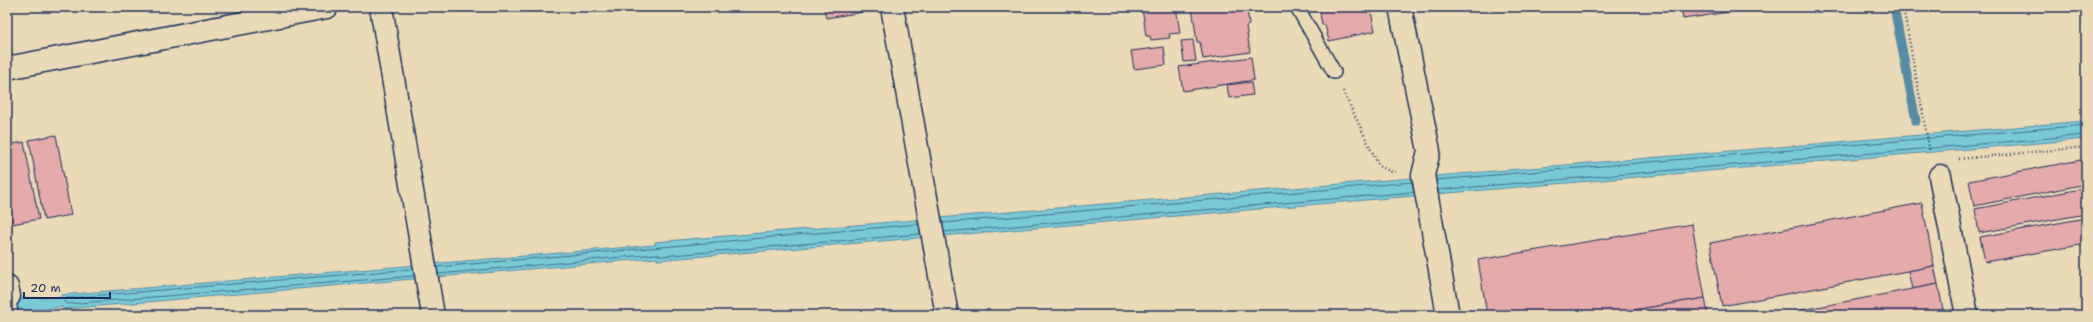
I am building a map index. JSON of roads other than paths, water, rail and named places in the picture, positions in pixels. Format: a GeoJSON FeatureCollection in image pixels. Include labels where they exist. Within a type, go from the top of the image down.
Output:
{"type":"FeatureCollection","features":[{"type":"Feature","properties":{"kind":"street"},"geometry":{"type":"LineString","coordinates":[[7,68],[188,35],[327,7]]}},
{"type":"Feature","properties":{"kind":"street"},"geometry":{"type":"LineString","coordinates":[[381,7],[432,315]]}},
{"type":"Feature","properties":{"kind":"street"},"geometry":{"type":"LineString","coordinates":[[892,7],[947,315]]}},
{"type":"Feature","properties":{"kind":"street"},"geometry":{"type":"LineString","coordinates":[[1400,7],[1429,150],[1424,171],[1448,315]]}},
{"type":"Feature","properties":{"kind":"street"},"geometry":{"type":"LineString","coordinates":[[1940,176],[1967,315]]}},
{"type":"Feature","properties":{"kind":"lane"},"geometry":{"type":"LineString","coordinates":[[1297,7],[1334,72]]}},
{"type":"Feature","properties":{"kind":"water"},"geometry":{"type":"Polygon","coordinates":[[[2086,121],[2086,139],[657,260],[657,258],[64,309],[62,307],[7,313],[18,298],[61,298],[61,295],[655,245],[655,242],[2086,121]]]}},
{"type":"Feature","properties":{"kind":"waterway"},"geometry":{"type":"LineString","coordinates":[[1894,7],[1916,121]]}}]}
